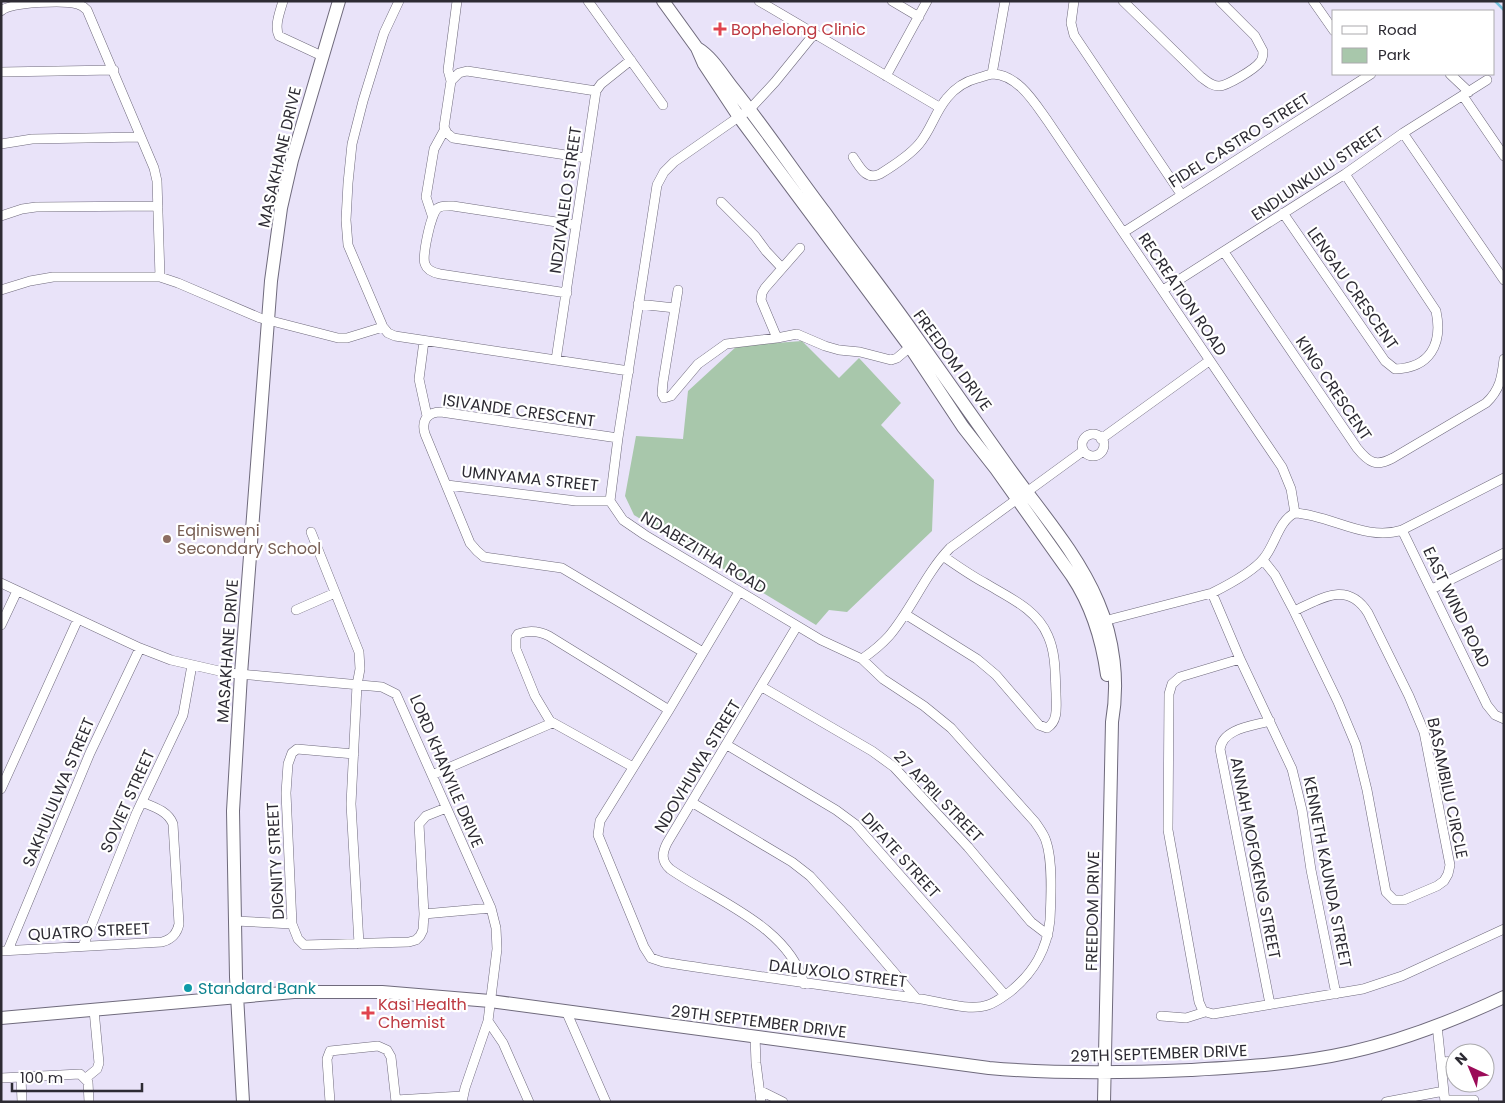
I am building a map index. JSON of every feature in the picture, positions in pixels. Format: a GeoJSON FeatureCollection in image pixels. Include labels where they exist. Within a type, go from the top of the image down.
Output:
{"type":"FeatureCollection","features":[{"type":"Feature","properties":{"kind":"street"},"geometry":{"type":"LineString","coordinates":[[283,1],[278,20],[277,30],[279,36],[322,56]]}},
{"type":"Feature","properties":{"kind":"street","name":"MASAKHANE DRIVE"},"geometry":{"type":"LineString","coordinates":[[243,1102],[237,998],[233,811],[241,674],[272,281],[281,208],[295,151],[339,1]]}},
{"type":"Feature","properties":{"kind":"street"},"geometry":{"type":"LineString","coordinates":[[399,1],[385,30],[352,144],[346,220],[348,245],[383,327],[391,335],[424,341],[629,371]]}},
{"type":"Feature","properties":{"kind":"street"},"geometry":{"type":"LineString","coordinates":[[457,1],[448,70],[451,81],[444,122],[445,129],[450,136],[459,140],[586,158]]}},
{"type":"Feature","properties":{"kind":"street"},"geometry":{"type":"LineString","coordinates":[[588,1],[663,105]]}},
{"type":"Feature","properties":{"kind":"street","name":"FREEDOM DRIVE"},"geometry":{"type":"LineString","coordinates":[[663,1],[697,48],[703,62],[745,113],[918,339],[1022,495],[1110,638],[1114,666],[1115,704],[1112,722],[1104,1102]]}},
{"type":"Feature","properties":{"kind":"street"},"geometry":{"type":"LineString","coordinates":[[759,1],[940,108]]}},
{"type":"Feature","properties":{"kind":"street"},"geometry":{"type":"LineString","coordinates":[[892,1],[918,17]]}},
{"type":"Feature","properties":{"kind":"street"},"geometry":{"type":"LineString","coordinates":[[886,76],[927,1]]}},
{"type":"Feature","properties":{"kind":"street"},"geometry":{"type":"LineString","coordinates":[[853,157],[865,173],[874,177],[880,174],[920,143],[947,97],[964,84],[992,74],[1005,1]]}},
{"type":"Feature","properties":{"kind":"street"},"geometry":{"type":"LineString","coordinates":[[1074,1],[1071,26],[1074,35],[1181,194]]}},
{"type":"Feature","properties":{"kind":"street"},"geometry":{"type":"LineString","coordinates":[[1123,1],[1211,85],[1219,86],[1227,84],[1256,66],[1261,62],[1263,51],[1255,36],[1220,1]]}},
{"type":"Feature","properties":{"kind":"street"},"geometry":{"type":"LineString","coordinates":[[1313,1],[1332,27]]}},
{"type":"Feature","properties":{"kind":"street"},"geometry":{"type":"LineString","coordinates":[[1,10],[7,6],[17,4],[68,2],[82,6],[90,16],[114,70],[156,176],[160,277]]}},
{"type":"Feature","properties":{"kind":"street"},"geometry":{"type":"LineString","coordinates":[[610,501],[655,192],[660,178],[674,162],[745,113],[775,82],[814,34]]}},
{"type":"Feature","properties":{"kind":"street"},"geometry":{"type":"LineString","coordinates":[[451,81],[459,73],[467,71],[596,91],[601,84],[630,60]]}},
{"type":"Feature","properties":{"kind":"street"},"geometry":{"type":"LineString","coordinates":[[1,72],[114,70]]}},
{"type":"Feature","properties":{"kind":"street","name":"RECREATION ROAD"},"geometry":{"type":"LineString","coordinates":[[992,74],[1012,80],[1030,97],[1124,232],[1282,467],[1291,489],[1295,513]]}},
{"type":"Feature","properties":{"kind":"street","name":"FIDEL CASTRO STREET"},"geometry":{"type":"LineString","coordinates":[[1124,232],[1367,75]]}},
{"type":"Feature","properties":{"kind":"street"},"geometry":{"type":"LineString","coordinates":[[1451,75],[1466,94],[1504,156]]}},
{"type":"Feature","properties":{"kind":"street","name":"ENDLUNKULU STREET"},"geometry":{"type":"LineString","coordinates":[[1163,290],[1345,174],[1403,133],[1487,80]]}},
{"type":"Feature","properties":{"kind":"street","name":"NDZIVALELO STREET"},"geometry":{"type":"LineString","coordinates":[[556,360],[596,91]]}},
{"type":"Feature","properties":{"kind":"street","name":"FREEDOM DRIVE"},"geometry":{"type":"LineString","coordinates":[[745,113],[910,347],[963,426],[1022,495]]}},
{"type":"Feature","properties":{"kind":"street"},"geometry":{"type":"LineString","coordinates":[[432,215],[426,197],[434,149],[445,129]]}},
{"type":"Feature","properties":{"kind":"street"},"geometry":{"type":"LineString","coordinates":[[1403,133],[1504,280]]}},
{"type":"Feature","properties":{"kind":"street"},"geometry":{"type":"LineString","coordinates":[[1,144],[32,139],[140,137]]}},
{"type":"Feature","properties":{"kind":"street","name":"LENGAU CRESCENT"},"geometry":{"type":"LineString","coordinates":[[1284,213],[1385,361],[1395,369],[1408,368],[1424,360],[1431,354],[1437,340],[1438,321],[1436,311],[1345,174]]}},
{"type":"Feature","properties":{"kind":"street"},"geometry":{"type":"LineString","coordinates":[[721,202],[755,236],[782,268]]}},
{"type":"Feature","properties":{"kind":"street"},"geometry":{"type":"LineString","coordinates":[[1,216],[36,208],[158,206]]}},
{"type":"Feature","properties":{"kind":"street"},"geometry":{"type":"LineString","coordinates":[[567,293],[440,274],[431,271],[424,261],[432,215],[437,208],[445,206],[576,226]]}},
{"type":"Feature","properties":{"kind":"street"},"geometry":{"type":"LineString","coordinates":[[777,338],[761,300],[761,295],[800,248]]}},
{"type":"Feature","properties":{"kind":"street","name":"KING CRESCENT"},"geometry":{"type":"LineString","coordinates":[[1224,252],[1357,448],[1363,456],[1372,462],[1378,464],[1393,458],[1486,403],[1494,396],[1499,387],[1504,359]]}},
{"type":"Feature","properties":{"kind":"street"},"geometry":{"type":"LineString","coordinates":[[1,290],[30,281],[54,277],[160,277],[256,317],[344,338],[383,327]]}},
{"type":"Feature","properties":{"kind":"street"},"geometry":{"type":"LineString","coordinates":[[678,290],[663,382],[664,398],[669,398],[674,394],[698,364],[722,345],[736,342],[797,334],[832,348],[860,352],[891,360],[897,358],[910,347]]}},
{"type":"Feature","properties":{"kind":"street"},"geometry":{"type":"LineString","coordinates":[[638,304],[675,308]]}},
{"type":"Feature","properties":{"kind":"street"},"geometry":{"type":"LineString","coordinates":[[424,341],[419,379],[427,416]]}},
{"type":"Feature","properties":{"kind":"street"},"geometry":{"type":"LineString","coordinates":[[1101,439],[1209,361]]}},
{"type":"Feature","properties":{"kind":"street","name":"ISIVANDE CRESCENT"},"geometry":{"type":"LineString","coordinates":[[618,438],[441,412],[434,412],[427,416],[424,420],[423,428],[470,543],[480,554],[484,557],[562,568],[703,652]]}},
{"type":"Feature","properties":{"kind":"street"},"geometry":{"type":"LineString","coordinates":[[1094,434],[1101,439],[1103,447],[1099,454],[1090,456],[1083,451],[1082,443],[1086,436],[1094,434]]}},
{"type":"Feature","properties":{"kind":"street"},"geometry":{"type":"LineString","coordinates":[[862,659],[883,642],[905,614],[943,556],[964,537],[1083,451]]}},
{"type":"Feature","properties":{"kind":"street"},"geometry":{"type":"LineString","coordinates":[[1100,622],[1212,593],[1225,586],[1263,560],[1288,518],[1295,513],[1379,534],[1390,534],[1402,530],[1504,478]]}},
{"type":"Feature","properties":{"kind":"street","name":"UMNYAMA STREET"},"geometry":{"type":"LineString","coordinates":[[447,485],[576,501],[610,501]]}},
{"type":"Feature","properties":{"kind":"street","name":"NDABEZITHA ROAD"},"geometry":{"type":"LineString","coordinates":[[610,501],[619,515],[630,526],[831,646],[862,659]]}},
{"type":"Feature","properties":{"kind":"street","name":"EAST WIND ROAD"},"geometry":{"type":"LineString","coordinates":[[1402,530],[1488,705],[1495,715],[1504,718]]}},
{"type":"Feature","properties":{"kind":"street"},"geometry":{"type":"LineString","coordinates":[[311,532],[358,647],[360,661],[351,804],[359,944]]}},
{"type":"Feature","properties":{"kind":"street"},"geometry":{"type":"LineString","coordinates":[[1432,589],[1504,553]]}},
{"type":"Feature","properties":{"kind":"street"},"geometry":{"type":"LineString","coordinates":[[905,614],[978,659],[996,675],[1039,724],[1047,728],[1052,725],[1056,714],[1054,657],[1048,635],[1042,625],[1029,610],[965,572],[943,556]]}},
{"type":"Feature","properties":{"kind":"street","name":"BASAMBILU CIRCLE"},"geometry":{"type":"LineString","coordinates":[[1263,560],[1275,575],[1294,611],[1338,702],[1356,745],[1365,781],[1386,892],[1394,900],[1401,900],[1437,886],[1446,878],[1450,866],[1424,732],[1409,696],[1368,613],[1359,601],[1341,594],[1328,596],[1294,611]]}},
{"type":"Feature","properties":{"kind":"street","name":"LORD KHANYILE DRIVE"},"geometry":{"type":"LineString","coordinates":[[1,583],[165,659],[241,674],[386,688],[396,694],[491,908],[496,928],[496,949],[488,1022],[462,1099]]}},
{"type":"Feature","properties":{"kind":"street"},"geometry":{"type":"LineString","coordinates":[[1,625],[17,590]]}},
{"type":"Feature","properties":{"kind":"street","name":"DALUXOLO STREET"},"geometry":{"type":"LineString","coordinates":[[739,592],[600,821],[598,835],[644,947],[651,958],[663,962],[964,1006],[988,1005],[1005,995],[1027,976],[1043,952],[1048,935],[1050,915],[1050,864],[1047,842],[1041,830],[951,728],[924,706],[883,679],[862,659]]}},
{"type":"Feature","properties":{"kind":"street"},"geometry":{"type":"LineString","coordinates":[[296,610],[336,593]]}},
{"type":"Feature","properties":{"kind":"street","name":"KENNETH KAUNDA STREET"},"geometry":{"type":"LineString","coordinates":[[1212,593],[1240,659],[1292,770],[1298,788],[1311,870],[1336,994]]}},
{"type":"Feature","properties":{"kind":"street"},"geometry":{"type":"LineString","coordinates":[[1,789],[78,619]]}},
{"type":"Feature","properties":{"kind":"street","name":"NDOVHUWA STREET"},"geometry":{"type":"LineString","coordinates":[[797,626],[665,848],[663,857],[666,866],[674,872],[755,921],[789,954],[798,967],[804,984]]}},
{"type":"Feature","properties":{"kind":"street"},"geometry":{"type":"LineString","coordinates":[[633,767],[552,723],[535,696],[516,649],[516,638],[521,632],[537,632],[549,636],[669,710]]}},
{"type":"Feature","properties":{"kind":"street","name":"SAKHULULWA STREET"},"geometry":{"type":"LineString","coordinates":[[5,951],[90,753],[140,648]]}},
{"type":"Feature","properties":{"kind":"street"},"geometry":{"type":"LineString","coordinates":[[1205,1012],[1199,1002],[1168,830],[1169,694],[1172,684],[1180,677],[1240,659]]}},
{"type":"Feature","properties":{"kind":"street","name":"SOVIET STREET"},"geometry":{"type":"LineString","coordinates":[[83,946],[142,802],[183,715],[192,665]]}},
{"type":"Feature","properties":{"kind":"street","name":"27 APRIL STREET"},"geometry":{"type":"LineString","coordinates":[[762,687],[872,751],[894,767],[968,847],[1031,922],[1048,935]]}},
{"type":"Feature","properties":{"kind":"street","name":"ANNAH MOFOKENG STREET"},"geometry":{"type":"LineString","coordinates":[[1270,721],[1228,735],[1222,741],[1220,749],[1270,1004]]}},
{"type":"Feature","properties":{"kind":"street"},"geometry":{"type":"LineString","coordinates":[[432,775],[552,723]]}},
{"type":"Feature","properties":{"kind":"street","name":"DIFATE STREET"},"geometry":{"type":"LineString","coordinates":[[727,745],[836,810],[855,824],[1005,995]]}},
{"type":"Feature","properties":{"kind":"street","name":"DIGNITY STREET"},"geometry":{"type":"LineString","coordinates":[[354,754],[297,750],[290,756],[286,801],[292,924],[298,939],[304,945],[408,942],[416,940],[423,930],[424,914],[419,824],[426,816],[446,808]]}},
{"type":"Feature","properties":{"kind":"street","name":"QUATRO STREET"},"geometry":{"type":"LineString","coordinates":[[5,951],[162,942],[171,939],[178,930],[179,924],[173,824],[163,812],[142,802]]}},
{"type":"Feature","properties":{"kind":"street"},"geometry":{"type":"LineString","coordinates":[[693,803],[792,862],[810,876],[916,998]]}},
{"type":"Feature","properties":{"kind":"street"},"geometry":{"type":"LineString","coordinates":[[424,914],[491,908]]}},
{"type":"Feature","properties":{"kind":"street"},"geometry":{"type":"LineString","coordinates":[[235,921],[292,924]]}},
{"type":"Feature","properties":{"kind":"street"},"geometry":{"type":"LineString","coordinates":[[1161,1016],[1186,1018],[1205,1012],[1213,1014],[1363,989],[1402,976],[1504,929]]}},
{"type":"Feature","properties":{"kind":"street","name":"29TH SEPTEMBER DRIVE"},"geometry":{"type":"LineString","coordinates":[[1,1018],[294,992],[346,991],[421,994],[490,1001],[989,1068],[1105,1073],[1206,1069],[1289,1062],[1351,1052],[1437,1026],[1504,997]]}},
{"type":"Feature","properties":{"kind":"street"},"geometry":{"type":"LineString","coordinates":[[86,1078],[97,1070],[98,1064],[94,1010]]}},
{"type":"Feature","properties":{"kind":"street"},"geometry":{"type":"LineString","coordinates":[[566,1011],[606,1102]]}},
{"type":"Feature","properties":{"kind":"street"},"geometry":{"type":"LineString","coordinates":[[488,1022],[503,1043],[529,1102]]}},
{"type":"Feature","properties":{"kind":"street"},"geometry":{"type":"LineString","coordinates":[[1437,1026],[1444,1098]]}},
{"type":"Feature","properties":{"kind":"street"},"geometry":{"type":"LineString","coordinates":[[754,1036],[761,1102]]}},
{"type":"Feature","properties":{"kind":"street"},"geometry":{"type":"LineString","coordinates":[[330,1102],[327,1059],[330,1051],[378,1046],[387,1050],[391,1057],[396,1101],[462,1099]]}},
{"type":"Feature","properties":{"kind":"street"},"geometry":{"type":"LineString","coordinates":[[1,1078],[77,1074],[86,1078],[89,1102]]}},
{"type":"Feature","properties":{"kind":"street"},"geometry":{"type":"LineString","coordinates":[[21,1078],[22,1102]]}},
{"type":"Feature","properties":{"kind":"street"},"geometry":{"type":"LineString","coordinates":[[759,1090],[783,1102]]}},
{"type":"Feature","properties":{"kind":"street"},"geometry":{"type":"LineString","coordinates":[[1386,1102],[1444,1098],[1474,1100]]}},
{"type":"Feature","properties":{"kind":"green space"},"geometry":{"type":"Polygon","coordinates":[[[802,341],[839,378],[859,358],[901,403],[881,425],[934,480],[932,531],[847,612],[829,610],[816,625],[634,515],[625,496],[636,436],[683,439],[688,391],[737,346],[802,341]]]}},
{"type":"Feature","properties":{"kind":"waterway"},"geometry":{"type":"LineString","coordinates":[[1495,1],[1504,10]]}},
{"type":"Feature","properties":{"kind":"place","name":"Bophelong Clinic"},"geometry":{"type":"Point","coordinates":[720,29]}},
{"type":"Feature","properties":{"kind":"place","name":"Eqinisweni Secondary School"},"geometry":{"type":"Point","coordinates":[167,539]}},
{"type":"Feature","properties":{"kind":"place","name":"Standard Bank"},"geometry":{"type":"Point","coordinates":[188,988]}},
{"type":"Feature","properties":{"kind":"place","name":"Kasi Health Chemist"},"geometry":{"type":"Point","coordinates":[368,1013]}}]}
